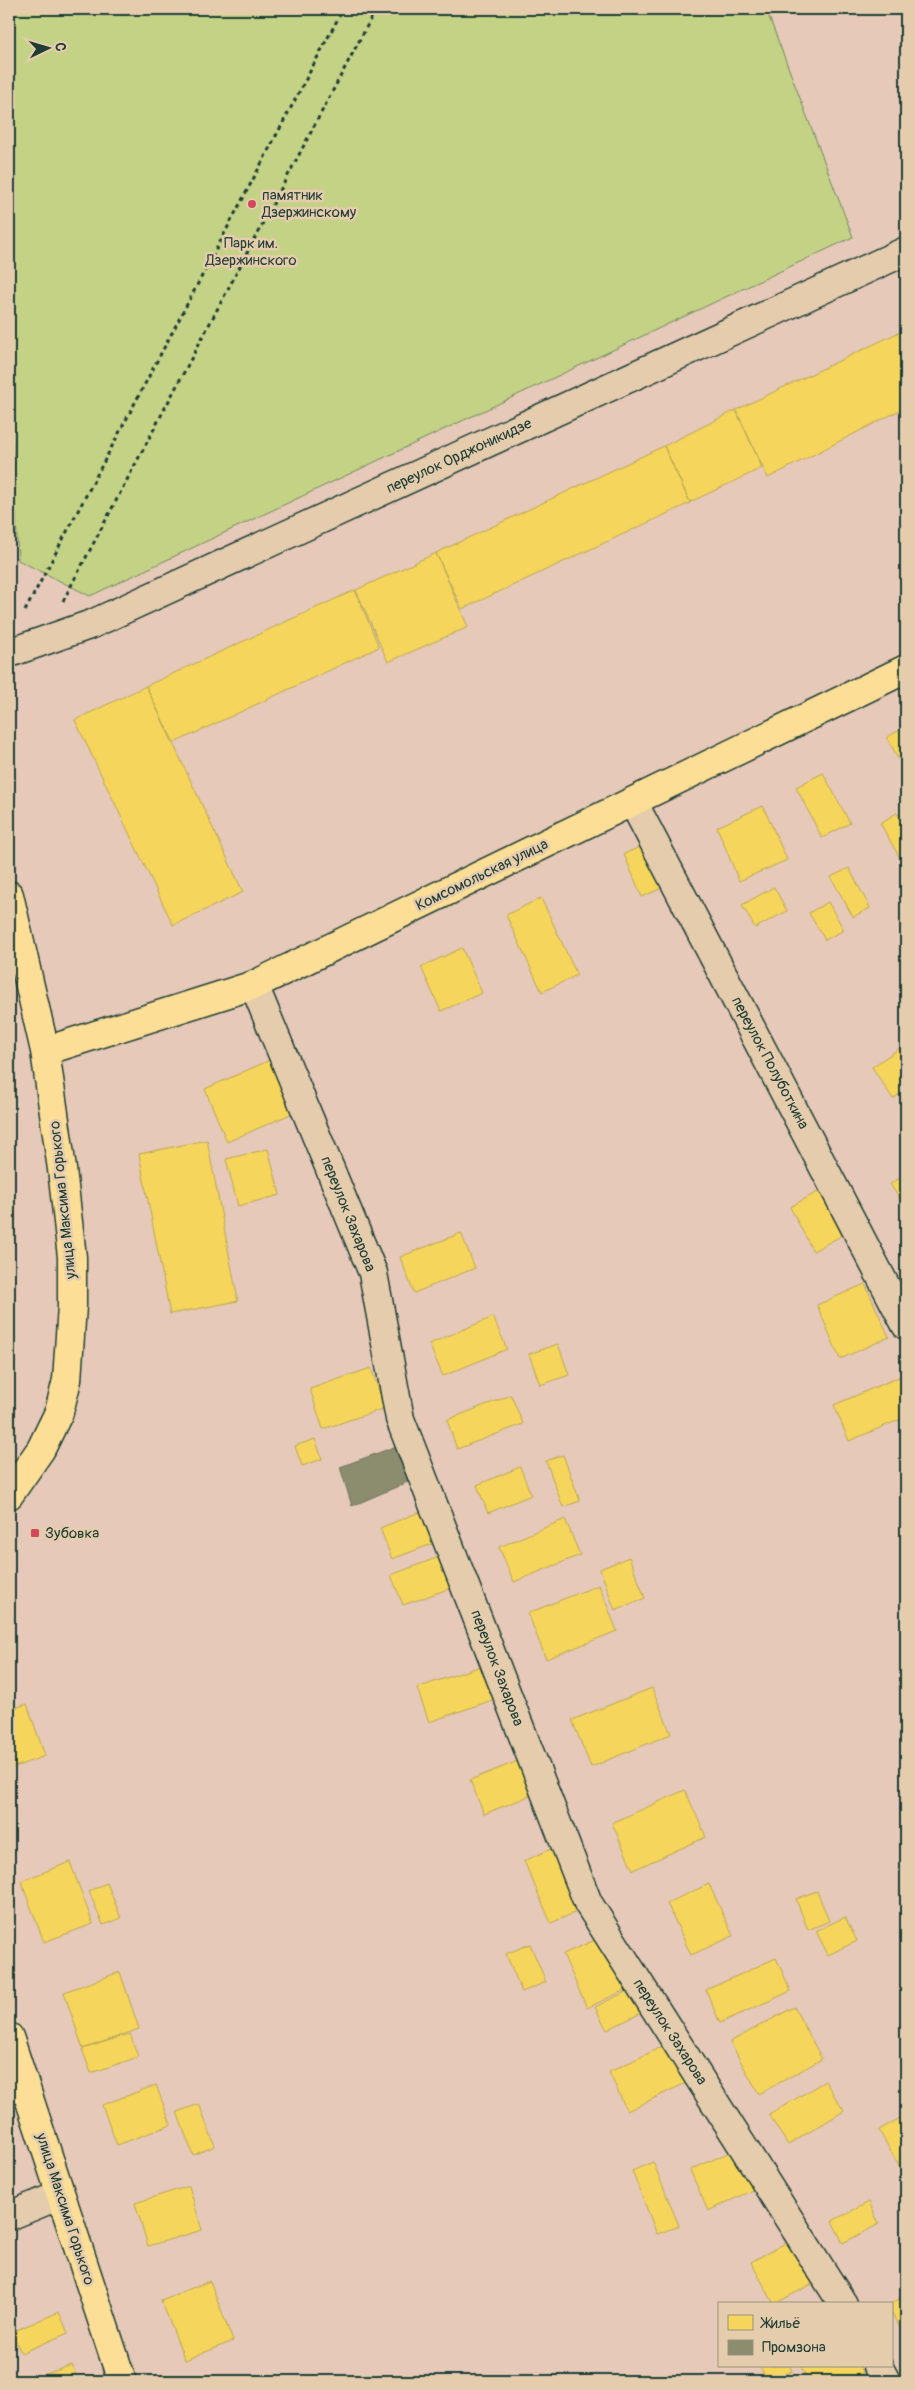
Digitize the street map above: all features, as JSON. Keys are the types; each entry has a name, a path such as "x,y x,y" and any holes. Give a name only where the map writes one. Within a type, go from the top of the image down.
{"main road":[{"name":"Комсомольская улица","path":"45,1051 254,985 906,669"},
{"name":"улица Максима Горького","path":"9,895 45,1051 62,1169 72,1257 72,1306 67,1380 59,1412 41,1449 9,1495"},
{"name":"улица Максима Горького","path":"9,2037 122,2381"}],"street":[{"name":"переулок Орджоникидзе","path":"9,653 92,624 906,251"},
{"name":"переулок Полуботкина","path":"633,802 906,1325"},
{"name":"переулок Захарова","path":"254,985 373,1273 400,1419 588,1903 842,2302"},
{"path":"9,2216 60,2195"},
{"path":"879,2368 886,2381"}],"path":[{"path":"24,611 344,9"},
{"path":"61,604 376,9"}],"green space":[{"name":"Парк им. Дзержинского","path":"9,9 766,9 853,237 90,596 18,560 9,364"}],"building: Жильё":[{"path":"906,329 906,407 768,478 736,410"},
{"path":"736,410 762,468 690,502 664,446"},
{"path":"664,446 690,503 462,609 436,553"},
{"path":"436,553 468,627 388,662 356,590"},
{"path":"355,590 379,647 174,743 146,686"},
{"path":"146,686 243,892 173,925 75,720"},
{"path":"906,727 906,774 887,737"},
{"path":"823,773 850,823 822,838 796,787"},
{"path":"763,806 787,860 739,881 717,827"},
{"path":"897,813 906,828 906,864 904,865 880,823"},
{"path":"655,840 675,882 642,897 624,854"},
{"path":"849,868 870,908 853,917 831,877"},
{"path":"774,887 787,911 755,928 742,905"},
{"path":"541,898 577,975 542,992 506,915"},
{"path":"828,902 844,930 825,940 809,913"},
{"path":"462,948 482,993 441,1011 421,967"},
{"path":"906,1044 906,1089 893,1099 872,1067"},
{"path":"270,1060 293,1113 227,1142 205,1089"},
{"path":"207,1140 238,1301 170,1314 139,1154"},
{"path":"268,1149 280,1195 238,1206 226,1159"},
{"path":"906,1174 906,1208 890,1184"},
{"path":"829,1186 852,1230 813,1251 790,1207"},
{"path":"461,1233 475,1268 414,1293 400,1257"},
{"path":"865,1284 889,1337 840,1359 817,1305"},
{"path":"493,1317 507,1349 443,1376 429,1344"},
{"path":"558,1344 569,1375 540,1385 529,1354"},
{"path":"371,1368 385,1408 323,1429 310,1389"},
{"path":"906,1374 906,1417 849,1441 834,1405"},
{"path":"511,1395 523,1424 457,1449 447,1420"},
{"path":"315,1439 322,1459 302,1466 295,1446"},
{"path":"563,1455 580,1501 563,1507 546,1461"},
{"path":"520,1467 531,1495 488,1513 477,1485"},
{"path":"427,1509 440,1541 392,1559 380,1528"},
{"path":"565,1519 580,1555 514,1582 499,1547"},
{"path":"439,1557 451,1588 403,1605 391,1575"},
{"path":"629,1557 645,1598 615,1610 600,1569"},
{"path":"599,1585 617,1631 546,1659 528,1613"},
{"path":"487,1664 498,1698 429,1722 417,1688"},
{"path":"652,1688 671,1734 591,1767 572,1720"},
{"path":"27,1704 45,1756 9,1769 9,1710"},
{"path":"523,1759 537,1793 484,1814 470,1780"},
{"path":"685,1790 706,1837 633,1870 612,1823"},
{"path":"562,1844 590,1906 551,1923 524,1861"},
{"path":"70,1862 93,1924 44,1942 21,1881"},
{"path":"107,1883 121,1918 103,1925 89,1891"},
{"path":"709,1884 733,1936 691,1955 667,1903"},
{"path":"817,1891 829,1921 808,1930 796,1899"},
{"path":"845,1917 857,1941 828,1955 816,1931"},
{"path":"609,1934 633,1986 587,2008 563,1954"},
{"path":"530,1944 546,1982 522,1992 506,1954"},
{"path":"776,1958 791,1991 720,2023 706,1990"},
{"path":"120,1972 139,2029 83,2049 64,1992"},
{"path":"637,1986 649,2009 607,2030 595,2007"},
{"path":"794,2007 822,2059 759,2094 730,2042"},
{"path":"130,2034 138,2057 91,2073 82,2049"},
{"path":"670,2043 688,2082 627,2111 609,2072"},
{"path":"825,2081 844,2111 788,2145 769,2115"},
{"path":"156,2085 171,2125 117,2145 102,2105"},
{"path":"199,2104 215,2146 193,2155 177,2112"},
{"path":"904,2116 906,2119 906,2179 879,2130"},
{"path":"737,2149 755,2189 708,2211 690,2170"},
{"path":"653,2162 679,2226 657,2234 632,2171"},
{"path":"189,2186 202,2230 148,2246 135,2203"},
{"path":"869,2202 879,2224 843,2243 832,2221"},
{"path":"791,2240 814,2283 778,2302 773,2302 751,2262"},
{"path":"210,2281 233,2341 185,2360 161,2300"},
{"path":"906,2295 906,2339 892,2314 892,2303"},
{"path":"59,2312 68,2333 21,2353 12,2332"},
{"path":"72,2365 78,2381 26,2381"},
{"path":"761,2368 791,2368 792,2371 767,2381"},
{"path":"802,2368 861,2368 863,2373 846,2381 808,2381"}],"building: Промзона":[{"path":"397,1446 408,1482 352,1506 340,1467"}],"place":[{"name":"памятник Дзержинскому","path":"252,204"},
{"name":"Зубовка","path":"35,1533"}]}
